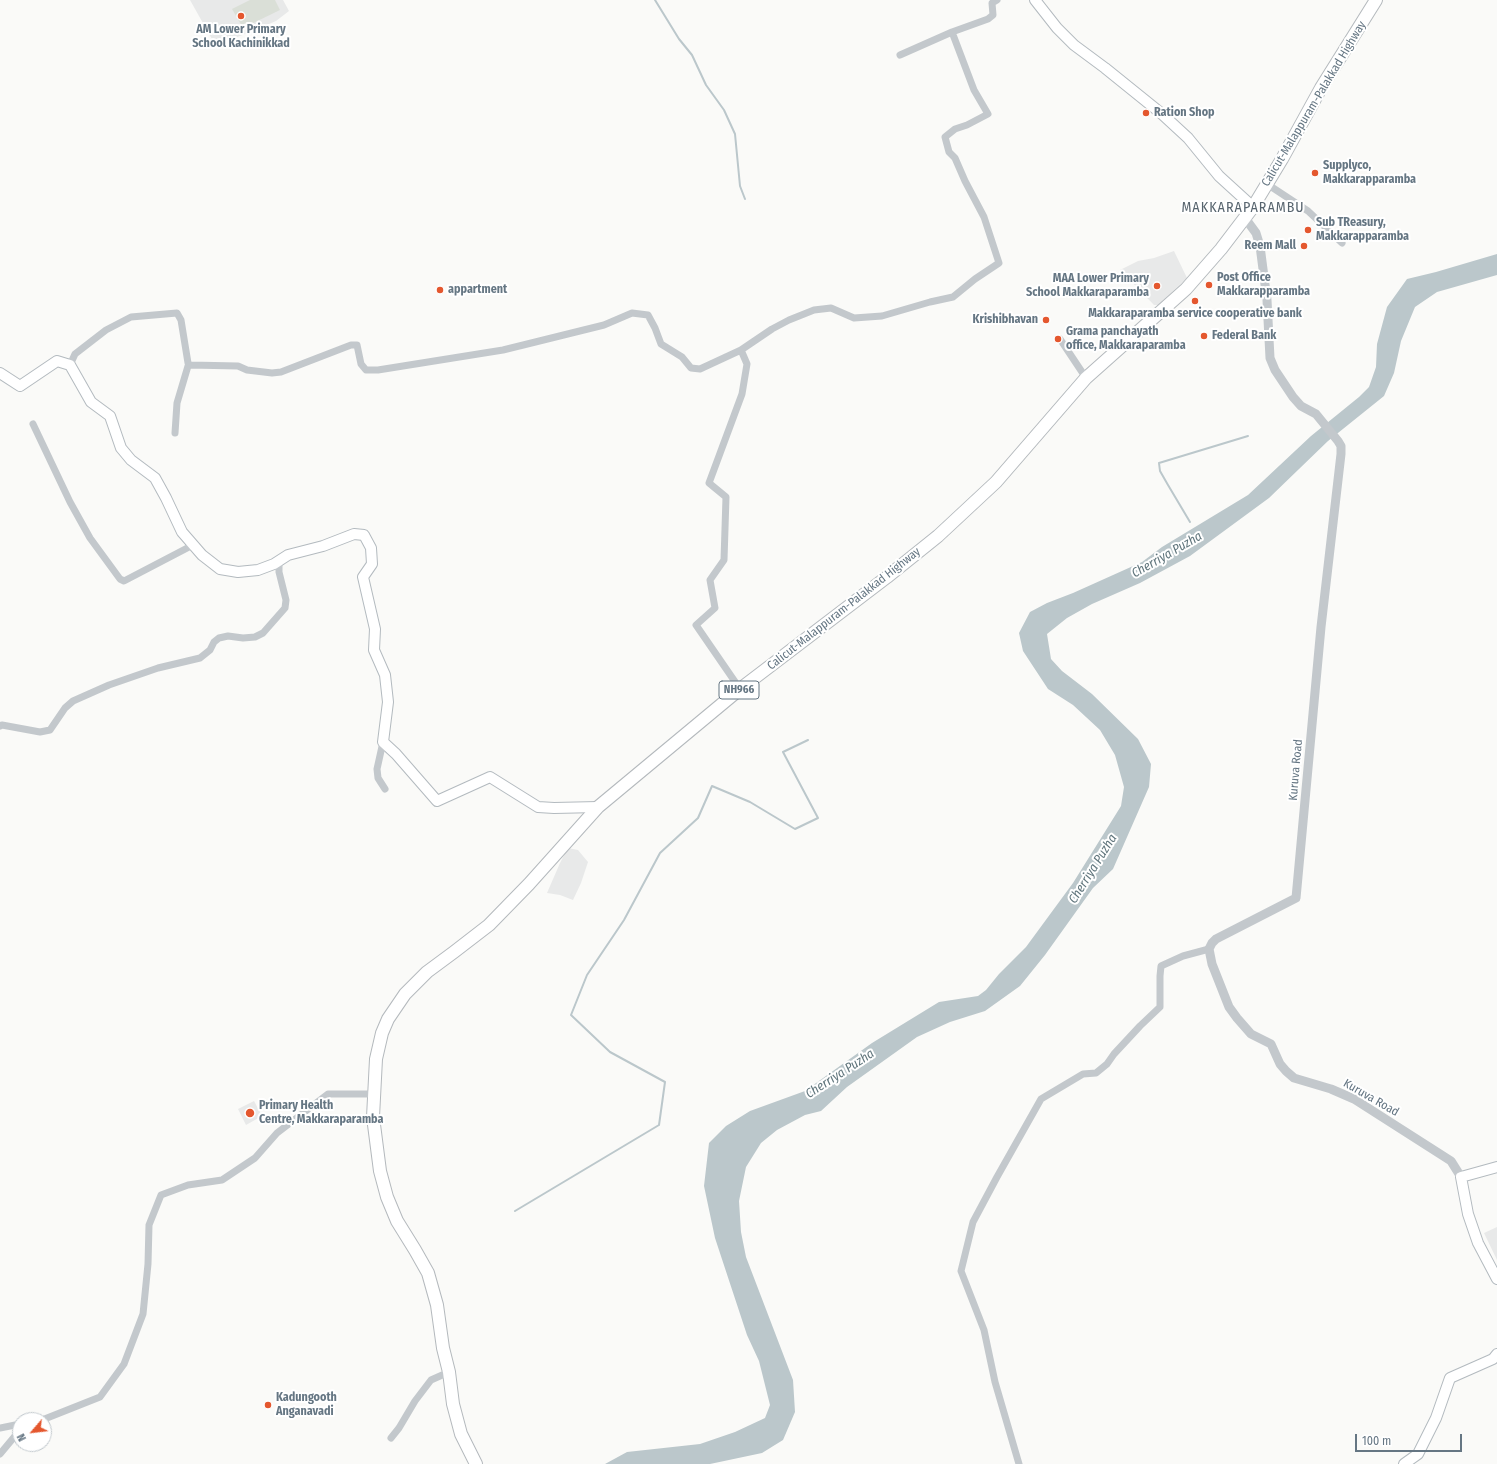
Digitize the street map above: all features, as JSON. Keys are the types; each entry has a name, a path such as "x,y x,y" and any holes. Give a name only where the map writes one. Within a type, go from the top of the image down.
{"highway":[{"name":"Calicut-Malappuram-Palakkad Highway","path":"476,1464 461,1434 453,1404 449,1372 443,1348 437,1306 428,1273 416,1250 397,1221 387,1197 380,1171 373,1117 376,1059 382,1033 388,1019 405,994 427,972 488,925 529,884 598,807 740,689 887,577 938,536 996,482 1086,378 1186,289 1253,207 1282,159 1321,88 1376,0"}],"main road":[{"path":"1035,0 1056,28 1074,45 1105,68 1188,138 1219,176 1253,207"},
{"path":"0,373 20,386 57,361 70,365 91,402 110,416 121,448 131,460 155,478 182,532 202,555 220,569 238,572 258,570 274,564 288,555 323,546 354,534 364,535 371,548 372,564 363,577 375,629 374,650 385,676 388,702 383,742 396,754 437,801 490,777 538,807 598,807"},
{"path":"1497,1167 1461,1177 1468,1214 1478,1243 1497,1279"},
{"path":"1404,1464 1418,1454 1436,1418 1450,1378 1493,1359 1497,1354"}],"street":[{"path":"900,55 952,32 988,19 993,15 992,3 997,0"},
{"path":"190,365 238,366 247,370 272,373 281,372 351,345 357,345 361,364 366,370 378,370 503,350 604,325 632,313 648,316 656,328 661,344 682,357 691,368 700,369 741,350 772,329 789,320 814,310 830,308 854,318 882,316 953,297 975,279 999,263 984,217 955,158 949,152 945,137 955,129 967,125 988,114 974,90 952,32"},
{"path":"1267,184 1292,202 1308,211 1342,243"},
{"name":"Kuruva Road","path":"1245,218 1256,233 1260,246 1267,300 1270,358 1275,370 1293,397 1301,406 1316,414 1338,441 1341,446 1341,454 1321,627 1296,898 1216,939 1209,949 1212,964 1229,1007 1251,1034 1271,1044 1280,1064 1286,1072 1294,1078 1331,1089 1354,1099 1451,1160 1461,1177"},
{"path":"70,365 75,354 106,330 131,317 177,313 181,320 188,363 190,365"},
{"path":"1060,339 1086,378"},
{"path":"740,689 696,626 715,608 710,580 724,560 726,497 709,483 742,394 747,364 741,350"},
{"path":"175,433 177,403 188,366 190,365"},
{"path":"33,424 70,502 90,538 120,579 124,581 193,545"},
{"path":"0,726 40,732 50,730 65,708 73,701 109,685 158,668 200,658 210,650 214,642 219,638 228,636 243,638 255,637 263,633 285,608 286,600 279,572 279,561"},
{"path":"383,742 377,769 378,778 385,789"},
{"path":"1020,1464 995,1382 984,1330 961,1272 974,1222 997,1177 1041,1099 1083,1074 1096,1073 1107,1064 1114,1054 1140,1026 1160,1007 1160,976 1162,966 1183,956 1209,949"},
{"path":"52,1416 100,1397 124,1364 143,1314 148,1264 149,1225 161,1195 188,1185 222,1180 255,1158 277,1134 328,1094 375,1094"},
{"path":"391,1438 399,1428 415,1401 431,1380 449,1372"},
{"path":"0,1428 12,1426"},
{"path":"0,1454 12,1440"}],"shaded area":[{"name":"AM Lower Primary School Kachinikkad","path":"190,0 283,0 289,11 276,21 250,32 232,39 213,41"},
{"path":"250,0 275,0 280,10 243,28 232,9"},
{"name":"MAA Lower Primary School Makkaraparamba","path":"1174,251 1187,278 1158,305 1154,305 1120,270 1138,261 1154,258"},
{"path":"568,848 578,850 588,862 573,900 560,895 547,893"},
{"name":"Primary Health Centre, Makkaraparamba","path":"254,1101 262,1116 246,1125 238,1109"},
{"path":"1497,1227 1497,1260 1484,1233"}],"water":[{"name":"Cherriya Puzha","path":"1497,254 1497,275 1437,292 1415,307 1401,341 1394,373 1384,396 1328,441 1269,498 1190,556 1140,583 1092,604 1067,618 1047,634 1051,659 1062,671 1092,694 1138,739 1151,764 1149,787 1113,869 1093,888 1045,955 1020,986 985,1011 950,1022 917,1037 847,1087 821,1111 805,1115 777,1130 761,1143 746,1167 739,1201 741,1232 746,1257 793,1380 795,1412 783,1440 762,1453 710,1464 605,1464 627,1452 700,1444 735,1432 765,1418 770,1405 759,1361 747,1335 715,1238 704,1186 709,1143 726,1126 750,1111 805,1091 872,1043 939,1002 978,996 986,990 999,974 1026,947 1073,883 1121,806 1124,787 1115,755 1100,730 1073,705 1048,689 1023,651 1019,633 1030,612 1047,603 1142,562 1162,547 1248,495 1311,436 1369,387 1376,367 1377,344 1387,307 1407,279"}],"waterway":[{"path":"655,0 679,39 692,55 706,85 724,110 735,134 740,186 745,199"},
{"path":"1190,522 1160,471 1159,463 1248,436"},
{"path":"515,1211 659,1125 665,1082 610,1052 571,1015 587,975 624,920 660,853 698,818 712,786 750,802 795,829 818,818 783,752 808,740"}],"place":[{"name":"AM Lower Primary School Kachinikkad","path":"241,16"},
{"name":"Ration Shop","path":"1146,113"},
{"name":"Supplyco, Makkarapparamba","path":"1315,173"},
{"name":"Sub TReasury, Makkarapparamba","path":"1308,230"},
{"name":"Reem Mall","path":"1304,246"},
{"name":"Post Office Makkarapparamba","path":"1209,285"},
{"name":"MAA Lower Primary School Makkaraparamba","path":"1157,286"},
{"name":"appartment","path":"440,290"},
{"name":"Makkaraparamba service cooperative bank","path":"1195,301"},
{"name":"Krishibhavan","path":"1046,320"},
{"name":"Federal Bank","path":"1204,336"},
{"name":"Grama panchayath office, Makkaraparamba","path":"1058,339"},
{"name":"Primary Health Centre, Makkaraparamba","path":"250,1113"},
{"name":"Kadungooth Anganavadi","path":"268,1405"}],"district":[{"name":"MAKKARAPARAMBU","path":"1243,208"}]}
